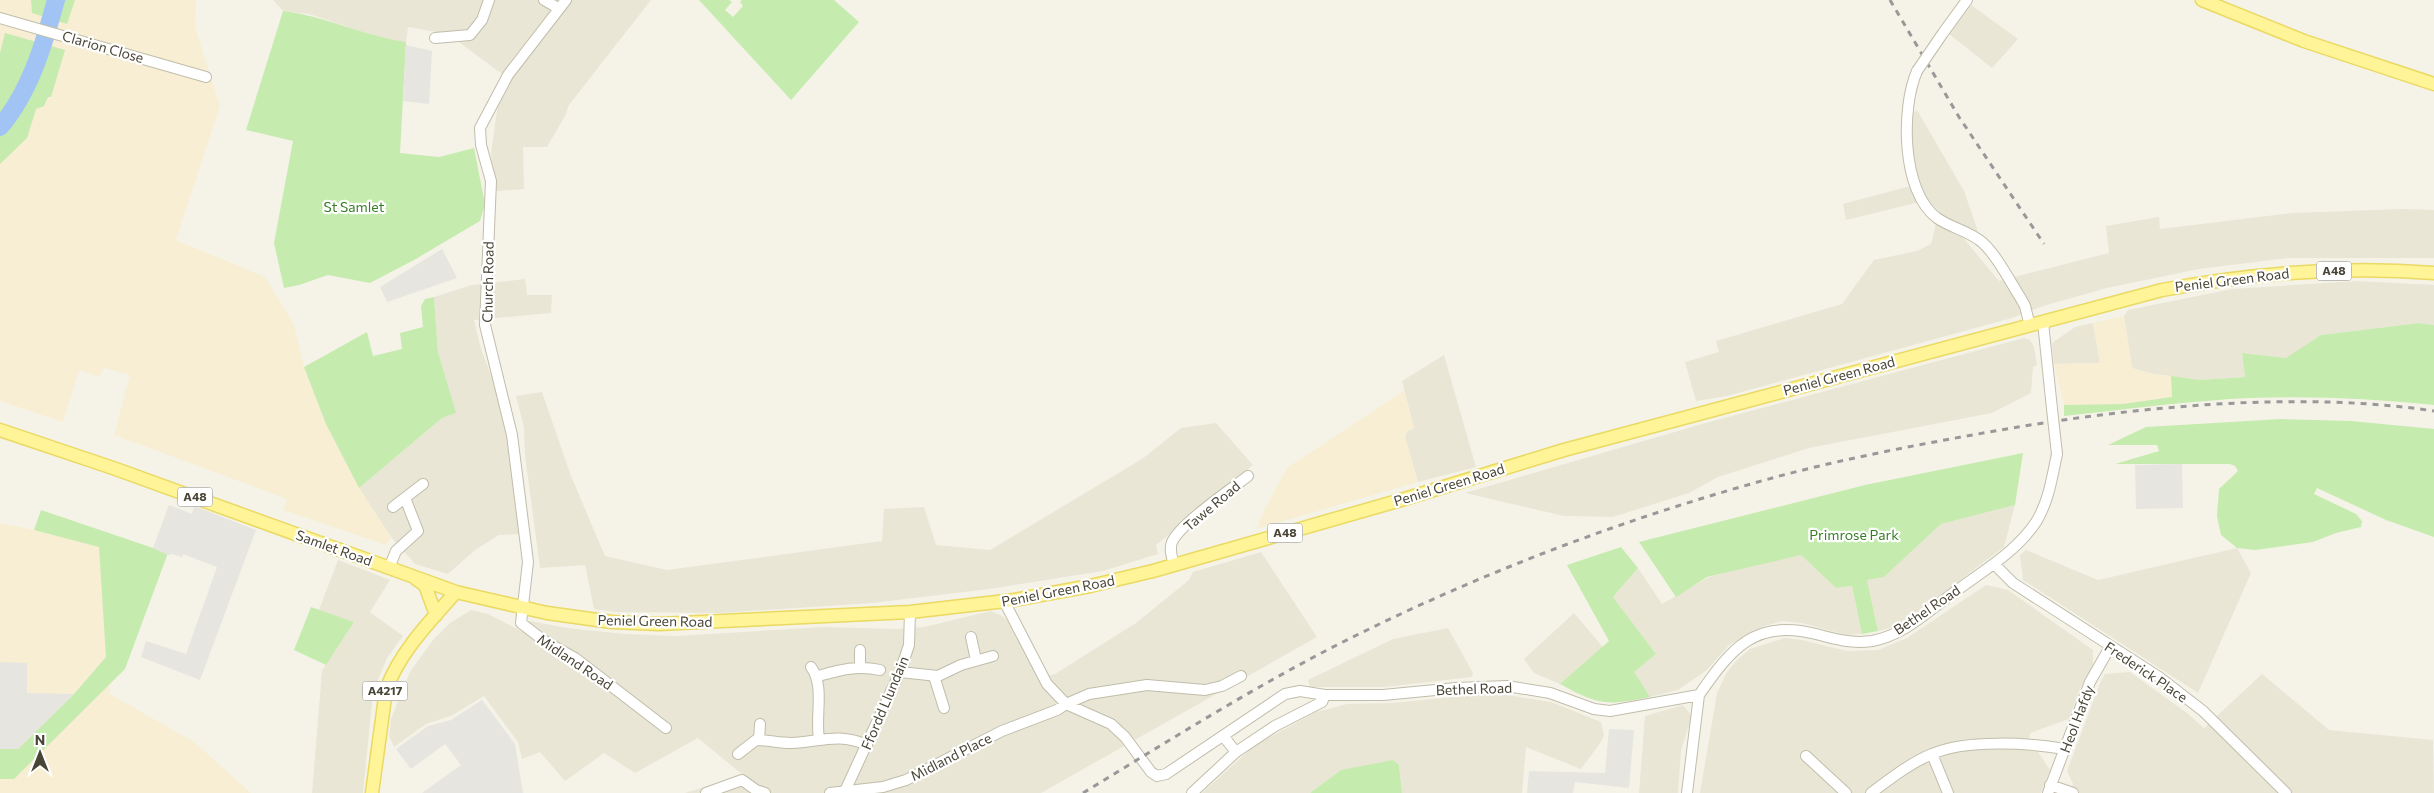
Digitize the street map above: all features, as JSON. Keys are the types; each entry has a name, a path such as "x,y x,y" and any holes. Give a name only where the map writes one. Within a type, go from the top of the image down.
{"main road":[{"path":"2202,0 2304,41 2434,84"},
{"name":"Peniel Green Road","path":"456,592 575,618 659,624 910,612 1004,601 1098,584 1174,565 1411,497 1564,450 2162,290 2234,278 2352,270 2396,270 2434,273"},
{"name":"Samlet Road","path":"0,430 113,468 456,592"},
{"path":"407,574 424,585 436,615"},
{"name":"A4217","path":"372,793 386,690 397,666 456,592"}],"street":[{"path":"435,38 470,35 482,20 489,0"},
{"path":"544,0 562,4"},
{"path":"1967,0 1917,71 1910,91 1906,142 1910,173 1920,198 1936,218 1984,244 2020,297 2025,306 2030,326"},
{"name":"Church Road","path":"523,607 528,562 512,435 485,325 491,181 481,145 480,128 508,75 562,4"},
{"name":"Clarion Close","path":"0,18 206,77"},
{"name":"Bethel Road","path":"1066,704 1111,724 1125,737 1151,772 1157,776 1166,774 1286,694 1300,691 1325,695 1383,695 1456,688 1507,686 1550,693 1594,709 1610,711 1700,695 1731,653 1756,637 1782,629 1816,634 1841,641 1869,641 1883,638 1917,620 1995,565 2036,522 2049,492 2057,454 2043,322"},
{"name":"Tawe Road","path":"1174,565 1171,553 1173,540 1194,519 1248,476"},
{"path":"393,507 423,484"},
{"path":"388,568 396,551 418,531 405,498"},
{"name":"Frederick Place","path":"1995,565 2013,583 2110,648 2159,677 2203,711 2286,793"},
{"path":"1004,601 1047,684 1066,704"},
{"name":"Midland Road","path":"523,607 520,623 522,626 575,658 666,728"},
{"name":"Ffordd Llundain","path":"845,791 900,672 909,645 910,612"},
{"path":"971,637 976,660"},
{"name":"Heol Hafdy","path":"2049,789 2090,682 2110,648"},
{"path":"860,650 860,667"},
{"path":"900,672 934,676 976,660 993,656"},
{"path":"811,667 818,676 819,739"},
{"path":"818,676 848,668 860,667 880,670"},
{"path":"934,676 944,708"},
{"name":"Midland Place","path":"830,793 883,787 906,780 994,735 1057,710 1089,694 1147,685 1204,690 1222,686 1241,676"},
{"path":"1192,793 1236,752 1275,726 1322,702 1325,695"},
{"path":"1687,793 1700,695"},
{"path":"759,740 760,724"},
{"path":"1223,736 1236,752"},
{"path":"738,754 748,744 759,740 791,743 819,739 853,738 867,745"},
{"path":"1871,793 1891,778 1932,754 1950,748 2024,743 2065,749"},
{"path":"1932,754 1948,793"},
{"path":"1806,756 1846,793"},
{"path":"706,793 742,780 756,790 765,793"},
{"path":"2049,789 2073,793"}],"shaded area":[{"path":"0,0 196,0 195,27 220,106 176,240 265,277 294,325 304,367 326,424 359,488 391,537 386,545 283,510 287,499 114,435 130,375 104,368 99,377 79,370 63,422 0,401"},
{"path":"273,0 651,0 569,105 565,116 547,147 523,147 524,189 496,191 491,154 502,74 448,34 408,27 406,42 384,39 309,14 283,11"},
{"path":"1971,5 2018,39 1992,68 1949,34"},
{"path":"406,45 432,51 429,104 403,101"},
{"path":"1917,110 1964,191 1978,231 1965,227 1965,240 1999,281 2109,253 2106,226 2159,217 2160,229 2293,213 2403,209 2434,210 2434,258 2288,258 2199,269 2107,288 2043,306 2012,318 1727,396 1696,401 1685,362 1719,352 1716,341 1842,304 1874,260 1917,251 1931,244 1939,211 1928,200 1846,220 1843,204 1918,184 1910,146 1912,114"},
{"path":"442,249 457,278 387,302 380,287"},
{"path":"525,279 527,295 552,295 551,313 474,320 481,349 500,399 508,440 519,534 499,535 475,550 448,574 415,564 391,537 359,488 442,418 455,413 438,352 434,297 472,285"},
{"path":"2358,281 2434,285 2434,325 2419,323 2321,335 2287,358 2242,353 2245,377 2200,380 2153,374 2132,368 2124,316 2128,310 2232,289"},
{"path":"2124,316 2132,368 2153,374 2171,376 2172,397 2123,404 2064,405 2054,364 2100,363 2093,323"},
{"path":"2093,323 2100,363 2054,364 2052,343 2075,327"},
{"path":"2024,338 2030,340 2034,347 2037,365 2033,367 2031,393 1992,413 1809,448 1718,477 1689,493 1613,517 1564,516 1465,493 1702,424"},
{"path":"1444,355 1476,467 1418,482 1405,437 1407,431 1414,428 1402,381"},
{"path":"1404,391 1414,428 1407,431 1405,437 1418,482 1256,529 1267,504 1288,467"},
{"path":"542,392 571,476 605,556 667,570 882,541 884,509 924,507 936,545 990,550 1142,459 1181,428 1216,423 1253,465 1156,545 1158,554 1103,571 989,589 872,603 719,613 616,612 594,609 585,565 540,568 525,455 524,428 516,396"},
{"path":"2182,464 2183,508 2136,509 2135,465"},
{"path":"169,505 192,514 194,506 256,530 200,680 141,657 146,641 186,654 217,567 183,554 182,557 172,554 168,555 153,548"},
{"path":"2015,505 2004,547 1909,618 1894,627 1878,631 1867,580 1884,577 1941,524"},
{"path":"0,523 99,546 110,694 194,742 251,793 0,793"},
{"path":"2237,548 2251,573 2198,693 2023,580 2020,555 2026,550 2098,580"},
{"path":"1261,552 1317,637 1041,793 685,793 743,775 698,738 635,773 604,753 565,781 540,752 522,759 518,742 484,696 451,716 426,724 394,747 389,736 391,719 410,672 433,640 450,623 471,610 488,614 523,632 530,621 567,628 625,634 676,636 824,627 897,629 924,627 991,611 1004,617 1017,632 1042,678 1055,674 1136,623 1189,580 1193,572"},
{"path":"1800,554 1836,588 1852,586 1862,634 1846,635 1802,623 1782,621 1765,626 1729,645 1707,670 1678,690 1650,697 1633,672 1656,654 1613,597 1638,568 1662,604 1709,577"},
{"path":"338,560 390,580 370,612 403,636 387,658 373,692 363,793 312,793 322,671 354,622 319,610"},
{"path":"1986,585 2008,590 2093,650 2093,665 2079,691 2069,719 2030,733 2028,751 2038,752 2050,770 2041,793 1700,793 1717,693 1726,674 1736,661 1750,649 1785,638 1802,640 1847,651 1878,650 1907,638"},
{"path":"1574,613 1603,647 1560,684 1534,673 1524,659"},
{"path":"1448,628 1473,673 1472,677 1385,687 1310,687 1308,680 1393,639"},
{"path":"0,662 27,663 27,693 74,694 18,749 0,749"},
{"path":"2130,672 2187,713 2204,728 2262,674 2329,730 2433,740 2434,793 2070,793 2073,784 2067,771 2100,683 2105,674"},
{"path":"1495,693 1551,702 1601,722 1604,735 1581,769 1526,747 1522,793 1402,793 1399,765 1341,770 1310,793 1202,793 1255,745 1316,712 1347,704 1392,703"},
{"path":"482,700 515,744 523,793 422,793 461,765 445,744 411,769 396,749 428,726 451,720"},
{"path":"1683,705 1692,716 1681,750 1678,793 1639,793 1645,716"},
{"path":"1609,729 1634,730 1629,788 1575,782 1573,793 1527,793 1529,771 1605,773"}],"green space":[{"path":"31,0 75,0 67,24 32,13"},
{"path":"699,0 729,0 732,2 725,10 733,17 743,6 740,2 742,0 834,0 859,22 791,100"},
{"name":"St Samlet","path":"283,11 314,17 406,42 400,153 439,157 474,148 485,204 480,221 414,260 370,283 328,275 284,288 274,243 293,141 246,130"},
{"path":"5,33 65,50 51,97 48,97 44,106 36,109 27,138 0,164 0,53"},
{"path":"434,297 438,352 456,413 442,418 359,488 326,424 304,367 367,332 373,356 402,349 400,333 423,327 421,306 425,299"},
{"path":"2419,323 2434,325 2434,405 2332,398 2281,397 2188,402 2064,416 2064,405 2123,404 2172,397 2171,376 2200,380 2245,377 2242,353 2286,358 2321,335"},
{"path":"2281,419 2351,421 2434,429 2434,537 2386,520 2317,488 2314,494 2356,514 2362,521 2361,527 2336,533 2313,542 2255,550 2237,548 2221,535 2217,516 2219,489 2238,471 2235,466 2230,464 2115,464 2159,451 2157,445 2108,445 2146,427"},
{"name":"Primrose Park","path":"2023,453 2015,505 1941,524 1884,577 1867,580 1878,631 1862,634 1852,586 1836,588 1801,555 1707,577 1676,597 1639,542 1865,485"},
{"path":"41,510 168,553 125,669 14,779 0,779 0,749 18,749 74,694 106,657 99,547 34,530"},
{"path":"1621,547 1638,568 1613,597 1656,654 1634,672 1650,697 1623,702 1603,702 1584,696 1560,684 1609,641 1567,565"},
{"path":"311,607 354,622 326,665 294,650"},
{"path":"1393,760 1399,765 1402,793 1310,793 1341,770"}],"waterway":[{"path":"0,127 20,99 28,83 41,50 56,0"}],"railway":[{"path":"1890,0 1959,117 2044,244"},
{"path":"1083,793 1268,682 1386,621 1555,549 1670,508 1728,490 1815,467 1899,449 2012,428 2115,413 2223,404 2277,402 2331,402 2383,405 2434,411"}]}
